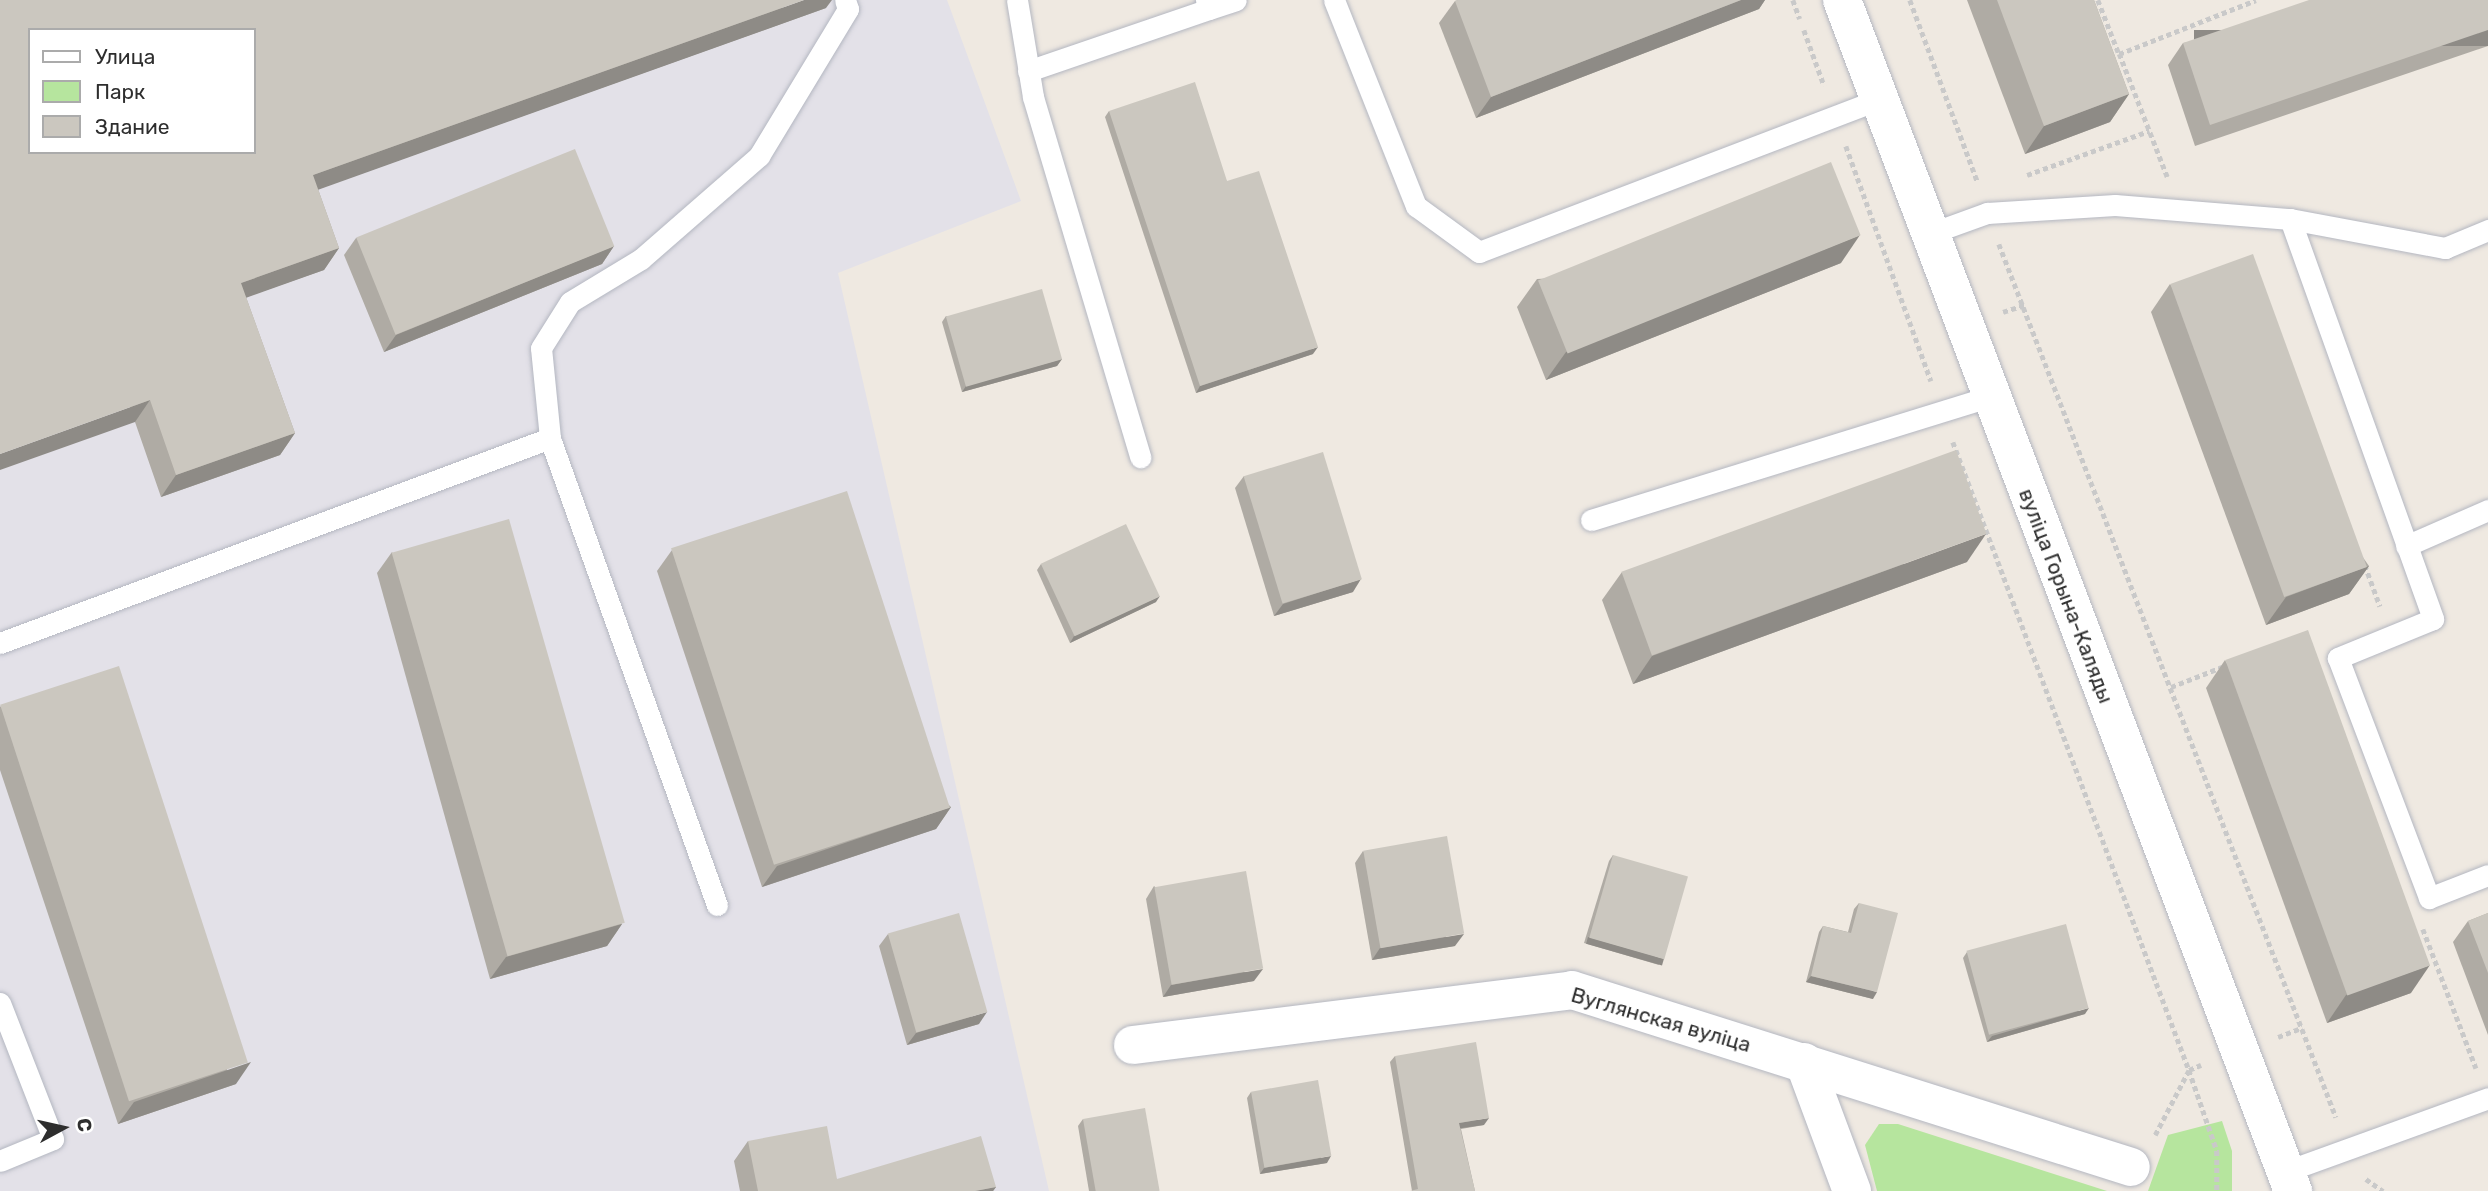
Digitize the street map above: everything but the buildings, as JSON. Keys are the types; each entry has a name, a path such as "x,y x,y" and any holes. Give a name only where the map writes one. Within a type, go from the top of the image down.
{"street":[{"name":"вуліца Горына-Каляды","path":"1842,0 2288,1181"},
{"name":"Вуглянская вуліца","path":"1133,1045 1572,990 2131,1167"},
{"path":"1804,1062 1852,1191"}],"lane":[{"path":"717,905 550,438 541,348 570,302 641,259 759,156 848,9 845,0"},
{"path":"1017,0 1028,71 1140,457"},
{"path":"1028,71 1208,4 1236,0"},
{"path":"1334,0 1416,206 1479,252 1880,99"},
{"path":"1929,234 1987,213 2115,205 2290,219 2445,248 2488,230"},
{"path":"2290,219 2432,619 2338,658 2429,898 2488,875"},
{"path":"1591,520 1991,396"},
{"path":"0,643 550,438"},
{"path":"2406,546 2488,510"},
{"path":"0,1003 53,1139 0,1161"},
{"path":"2288,1181 2348,1148 2488,1098"}],"path":[{"path":"1793,0 1942,411 2189,1070 2217,1151 2217,1191"},
{"path":"1910,0 1987,213 2348,1148 2366,1179 2383,1191"},
{"path":"2098,0 2180,211"},
{"path":"2119,54 2256,0"},
{"path":"2020,177 2149,131"},
{"path":"2361,554 2380,606 2369,611"},
{"path":"2171,687 2235,662"},
{"path":"2131,1167 2151,1143 2189,1070"}],"shaded area":[{"path":"0,0 947,0 1021,201 838,273 1049,1191 0,1191"}],"green space":[{"path":"2222,1121 2232,1151 2232,1191 2148,1191 2168,1135"},
{"path":"1879,1124 1898,1124 2107,1191 1877,1191 1865,1145"}]}
